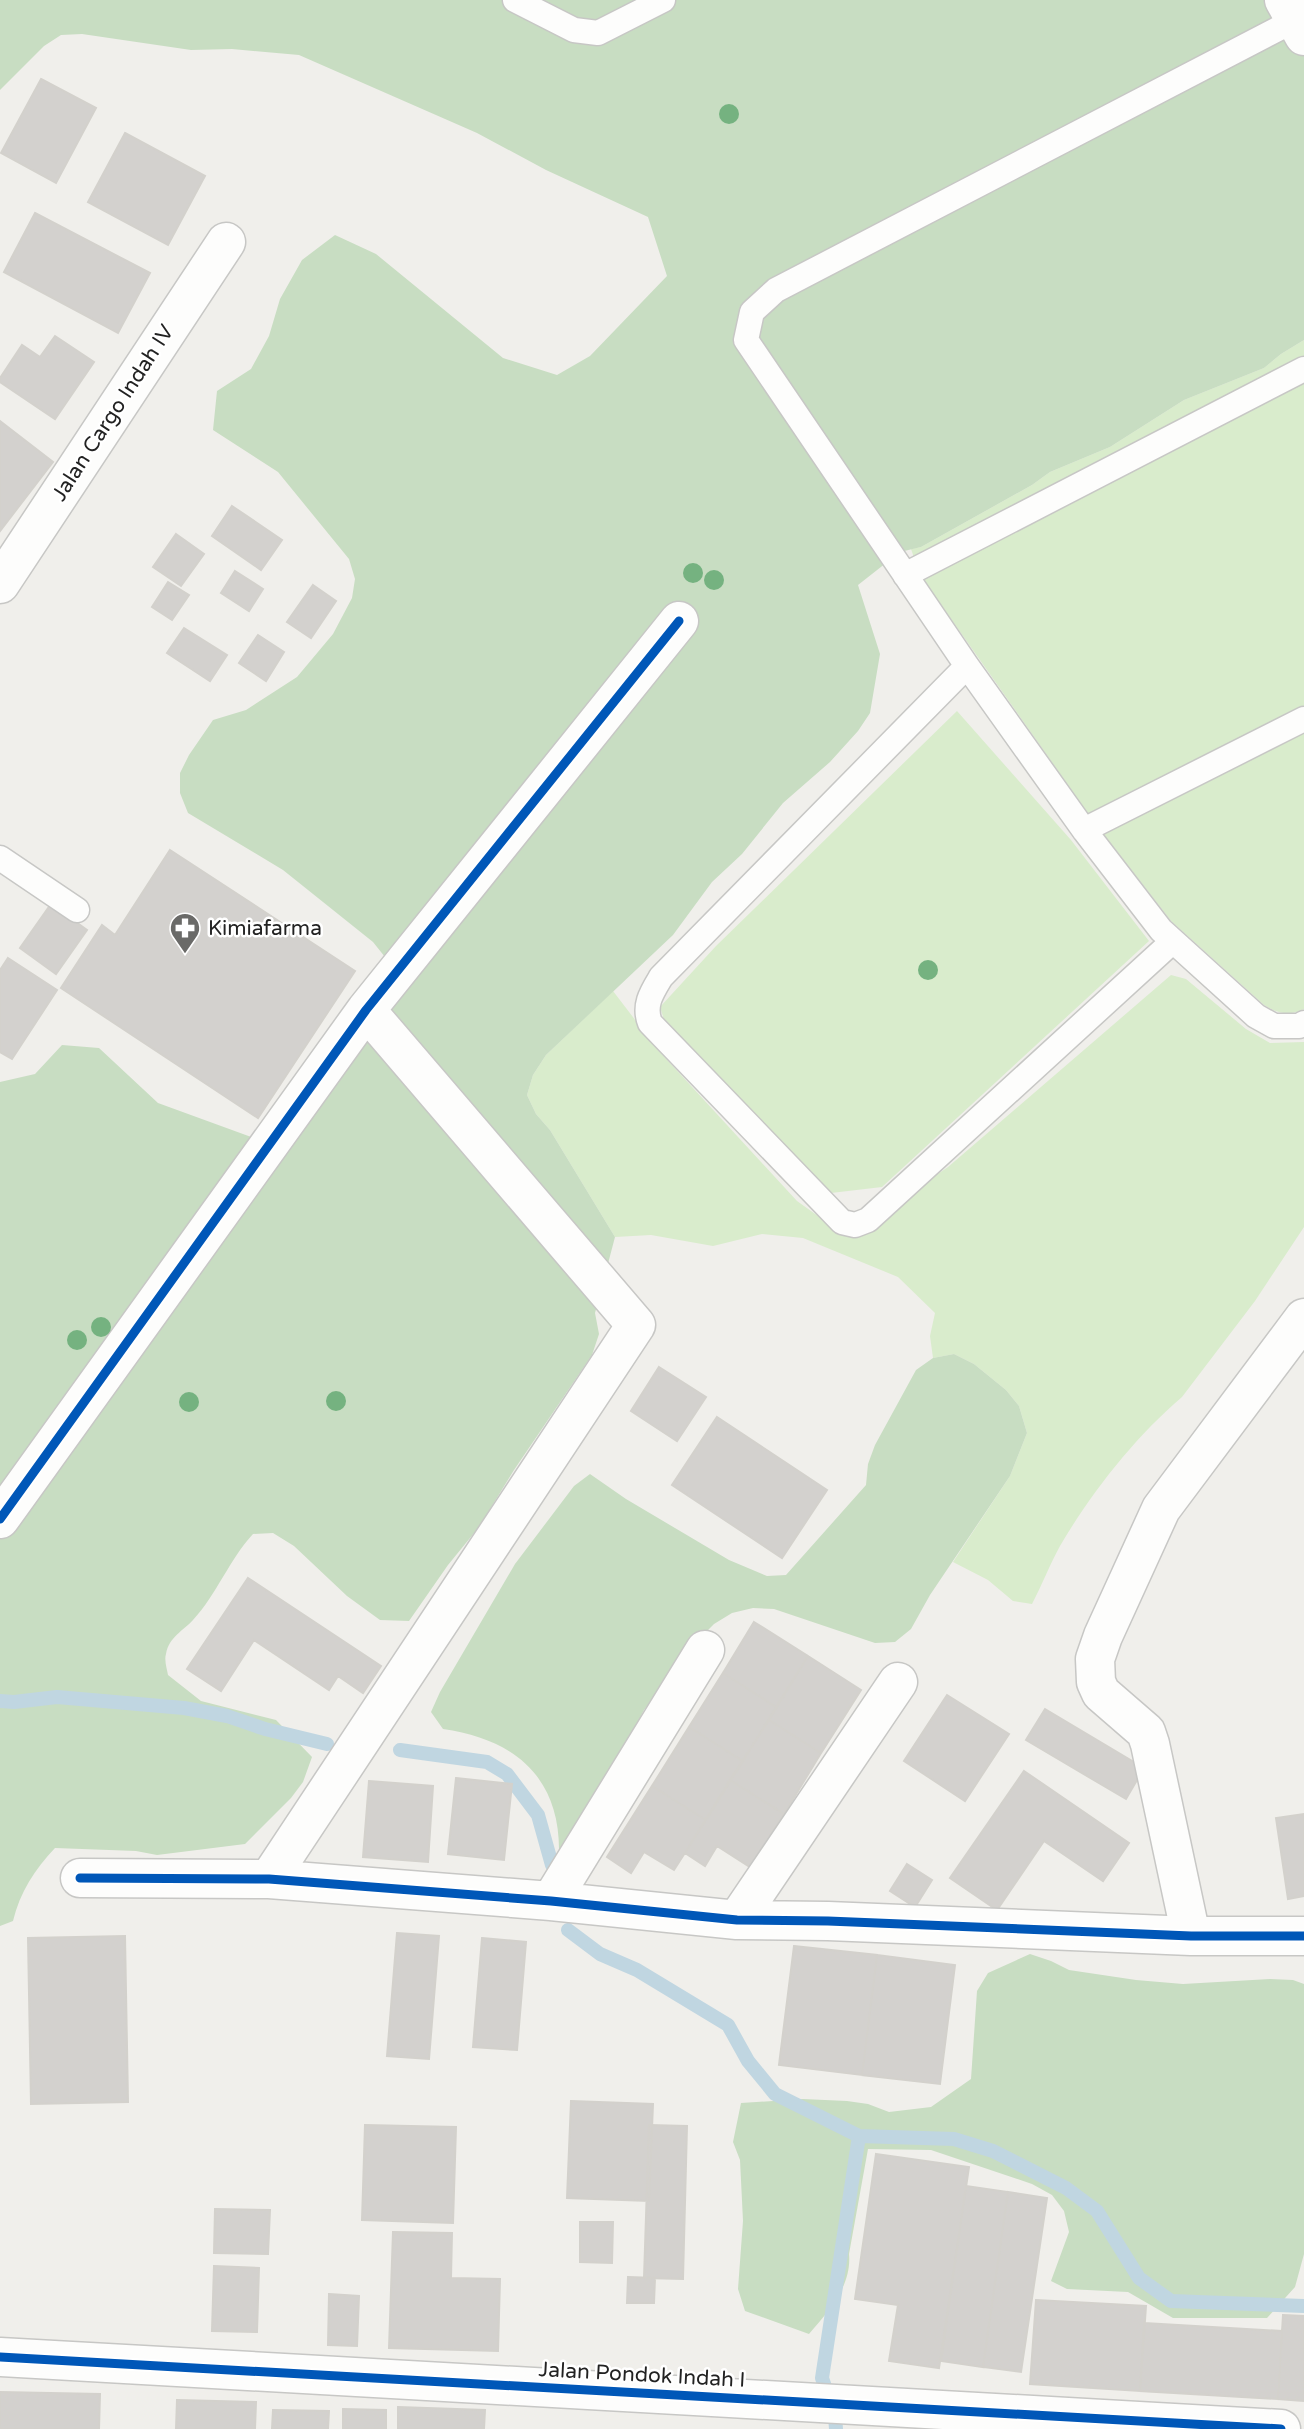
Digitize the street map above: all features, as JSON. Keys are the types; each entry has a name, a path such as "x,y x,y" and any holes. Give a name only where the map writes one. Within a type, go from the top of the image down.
{"street":[{"name":"Jalan Cargo Indah IV","path":"0,584 226,242"},
{"path":"0,1519 366,1010 678,621"},
{"path":"270,1879 636,1325 366,1010"},
{"path":"1191,1936 1146,1732 1101,1693 1096,1682 1095,1659 1161,1509 1304,1318"},
{"path":"551,1901 705,1650"},
{"path":"737,1920 898,1682"},
{"path":"80,1878 270,1879 551,1901 737,1920 828,1921 1191,1936 1304,1936"},
{"name":"Jalan Pondok Indah I","path":"0,2357 1281,2429"}],"lane":[{"path":"515,0 574,30 598,33 663,0"},
{"path":"1295,18 776,289 752,312 746,340 967,666 1084,830 1172,942 1256,1016 1274,1026 1299,1026 1304,1023"},
{"path":"905,575 1304,369"},
{"path":"967,666 660,977 647,1004 646,1014 650,1023 842,1222 855,1225 869,1220 1172,942"},
{"path":"1084,830 1304,719"},
{"path":"0,858 78,910"}],"green space":[{"path":"0,0 1304,0 1304,340 1264,368 1184,400 1110,447 1050,472 1032,485 921,547 900,552 858,585 880,654 870,713 830,762 783,803 742,854 712,882 673,935 546,1055 533,1075 527,1095 536,1114 550,1130 615,1237 595,1313 599,1334 592,1355 479,1527 448,1565 409,1621 380,1620 347,1596 294,1546 273,1533 253,1534 201,1610 170,1643 165,1656 168,1675 201,1701 276,1720 312,1757 303,1782 291,1798 245,1844 157,1855 136,1851 55,1848 29,1882 13,1921 0,1926 0,1082 35,1074 62,1045 99,1048 158,1103 265,1142 385,957 373,942 283,870 188,813 180,793 180,773 213,720 246,710 297,677 333,634 352,598 355,579 349,559 278,472 213,430 217,391 251,369 269,336 280,299 302,260 335,235 376,254 503,358 557,375 590,356 667,276 648,217 546,170 477,133 299,55 232,49 191,50 82,34 61,35 44,46 0,90"},
{"path":"1304,340 1304,1009 1288,1013 1278,1012 1264,1005 1171,921 1094,822 920,575 911,549 921,547 1032,485 1050,472 1110,447 1184,400 1264,368"},
{"path":"957,711 1071,840 1149,941 882,1187 831,1193 666,1026 660,1007 716,946"},
{"path":"1171,975 1186,979 1246,1029 1270,1043 1304,1042 1304,1227 1255,1301 1182,1397 1147,1430 1100,1486 1060,1546 1032,1604 1013,1601 988,1580 953,1562 1010,1476 1027,1433 1019,1406 1006,1390 974,1364 954,1354 933,1358 930,1336 935,1313 898,1277 803,1238 762,1234 713,1246 651,1235 615,1237 550,1130 536,1114 527,1095 533,1075 546,1055 613,991 659,1051 797,1201 846,1236 948,1167"},
{"path":"954,1354 974,1364 1006,1390 1019,1406 1027,1433 1010,1476 930,1595 911,1629 895,1642 875,1643 774,1609 753,1608 732,1613 714,1624 699,1639 644,1710 604,1788 559,1852 557,1826 551,1803 528,1766 491,1742 443,1729 431,1712 515,1564 574,1486 590,1474 626,1499 729,1560 767,1576 786,1575 866,1485 868,1464 875,1445 916,1370 933,1358"},
{"path":"1030,1954 1069,1970 1136,1980 1183,1984 1270,1979 1293,1980 1304,1984 1304,2254 1295,2287 1267,2318 1173,2318 1128,2292 1067,2289 1051,2281 1069,2232 1064,2211 1052,2195 1032,2184 931,2150 868,2149 847,2277 831,2307 809,2334 745,2311 738,2289 743,2221 740,2160 733,2142 741,2103 803,2099 847,2101 868,2104 889,2112 931,2107 971,2079 977,1991 988,1973"}],"building":[{"path":"41,79 96,108 56,183 1,153"},
{"path":"125,133 205,176 168,245 88,202"},
{"path":"35,213 150,273 118,333 4,272"},
{"path":"55,336 94,362 55,419 0,382 0,378 22,345 40,357"},
{"path":"0,421 53,462 0,531"},
{"path":"232,506 282,540 261,570 212,536"},
{"path":"176,534 204,554 181,586 153,567"},
{"path":"235,571 263,589 249,611 221,593"},
{"path":"168,582 189,595 172,620 152,607"},
{"path":"313,585 336,601 311,638 287,622"},
{"path":"184,628 227,655 210,681 167,653"},
{"path":"258,635 284,652 266,681 239,663"},
{"path":"170,850 355,971 258,1118 61,988 102,925 115,935"},
{"path":"51,904 87,930 56,974 20,948"},
{"path":"8,958 57,990 12,1059 0,1052 0,970"},
{"path":"659,1367 706,1397 677,1441 631,1411"},
{"path":"717,1417 827,1490 782,1558 672,1485"},
{"path":"248,1578 381,1666 363,1693 338,1676 329,1690 254,1640 221,1691 187,1669"},
{"path":"754,1622 808,1656 776,1707 723,1673"},
{"path":"808,1656 861,1690 821,1753 769,1720"},
{"path":"723,1673 776,1707 743,1761 689,1727"},
{"path":"947,1695 1009,1734 965,1801 904,1761"},
{"path":"1045,1709 1144,1768 1126,1799 1026,1740"},
{"path":"769,1720 821,1753 784,1814 730,1780"},
{"path":"689,1727 743,1761 706,1820 652,1786"},
{"path":"1024,1771 1129,1843 1103,1881 1044,1841 997,1910 950,1878"},
{"path":"456,1778 512,1784 504,1860 448,1854"},
{"path":"730,1780 784,1814 750,1867 717,1846 705,1866 685,1853"},
{"path":"369,1781 433,1786 428,1862 363,1857"},
{"path":"652,1786 706,1820 674,1870 644,1852 631,1873 607,1857"},
{"path":"1304,1814 1304,1896 1288,1899 1276,1818"},
{"path":"907,1864 932,1880 915,1907 890,1891"},
{"path":"397,1933 439,1936 429,2059 387,2056"},
{"path":"125,1936 128,2102 31,2104 28,1938"},
{"path":"482,1938 526,1942 517,2050 473,2047"},
{"path":"794,1946 877,1955 862,2075 779,2065"},
{"path":"877,1955 955,1965 940,2084 862,2075"},
{"path":"571,2101 653,2104 649,2201 567,2198"},
{"path":"365,2125 456,2127 453,2223 362,2220"},
{"path":"649,2125 687,2126 683,2279 644,2278"},
{"path":"876,2154 969,2167 939,2368 889,2361 898,2305 855,2299"},
{"path":"966,2186 1008,2192 983,2367 941,2361"},
{"path":"1008,2192 1047,2198 1021,2372 983,2367"},
{"path":"215,2209 270,2210 268,2254 214,2253"},
{"path":"580,2222 613,2222 612,2263 580,2262"},
{"path":"393,2232 452,2233 451,2278 500,2279 498,2351 389,2348"},
{"path":"214,2266 259,2268 257,2332 212,2331"},
{"path":"628,2277 655,2278 654,2303 627,2303"},
{"path":"329,2294 359,2296 357,2346 328,2345"},
{"path":"1036,2300 1146,2306 1140,2391 1030,2384"},
{"path":"1283,2315 1304,2316 1304,2401 1278,2399"},
{"path":"1144,2323 1282,2331 1278,2399 1140,2391"},
{"path":"0,2392 100,2394 99,2429 0,2429"},
{"path":"177,2400 256,2402 255,2429 176,2429"},
{"path":"398,2407 485,2410 484,2429 398,2429"},
{"path":"343,2409 386,2410 386,2429 343,2429"},
{"path":"273,2410 329,2411 328,2429 272,2429"}],"waterway":[{"path":"0,1701 57,1697 184,1708 227,1716 265,1729 327,1744"},
{"path":"400,1750 487,1762 507,1774 538,1815 552,1865"},
{"path":"568,1930 600,1954 637,1970 728,2025 748,2061 775,2094 859,2136 954,2139 993,2151 1066,2188 1097,2211 1139,2278 1171,2301 1304,2306"},
{"path":"836,2429 835,2416 822,2378 859,2136"}],"cycle path":[{"path":"0,1519 366,1010 679,621"},
{"path":"80,1878 269,1879 551,1901 737,1920 828,1921 1191,1936 1304,1936"},
{"path":"0,2357 1281,2429"}],"place":[{"name":"Kimiafarma","path":"185,955"}]}
